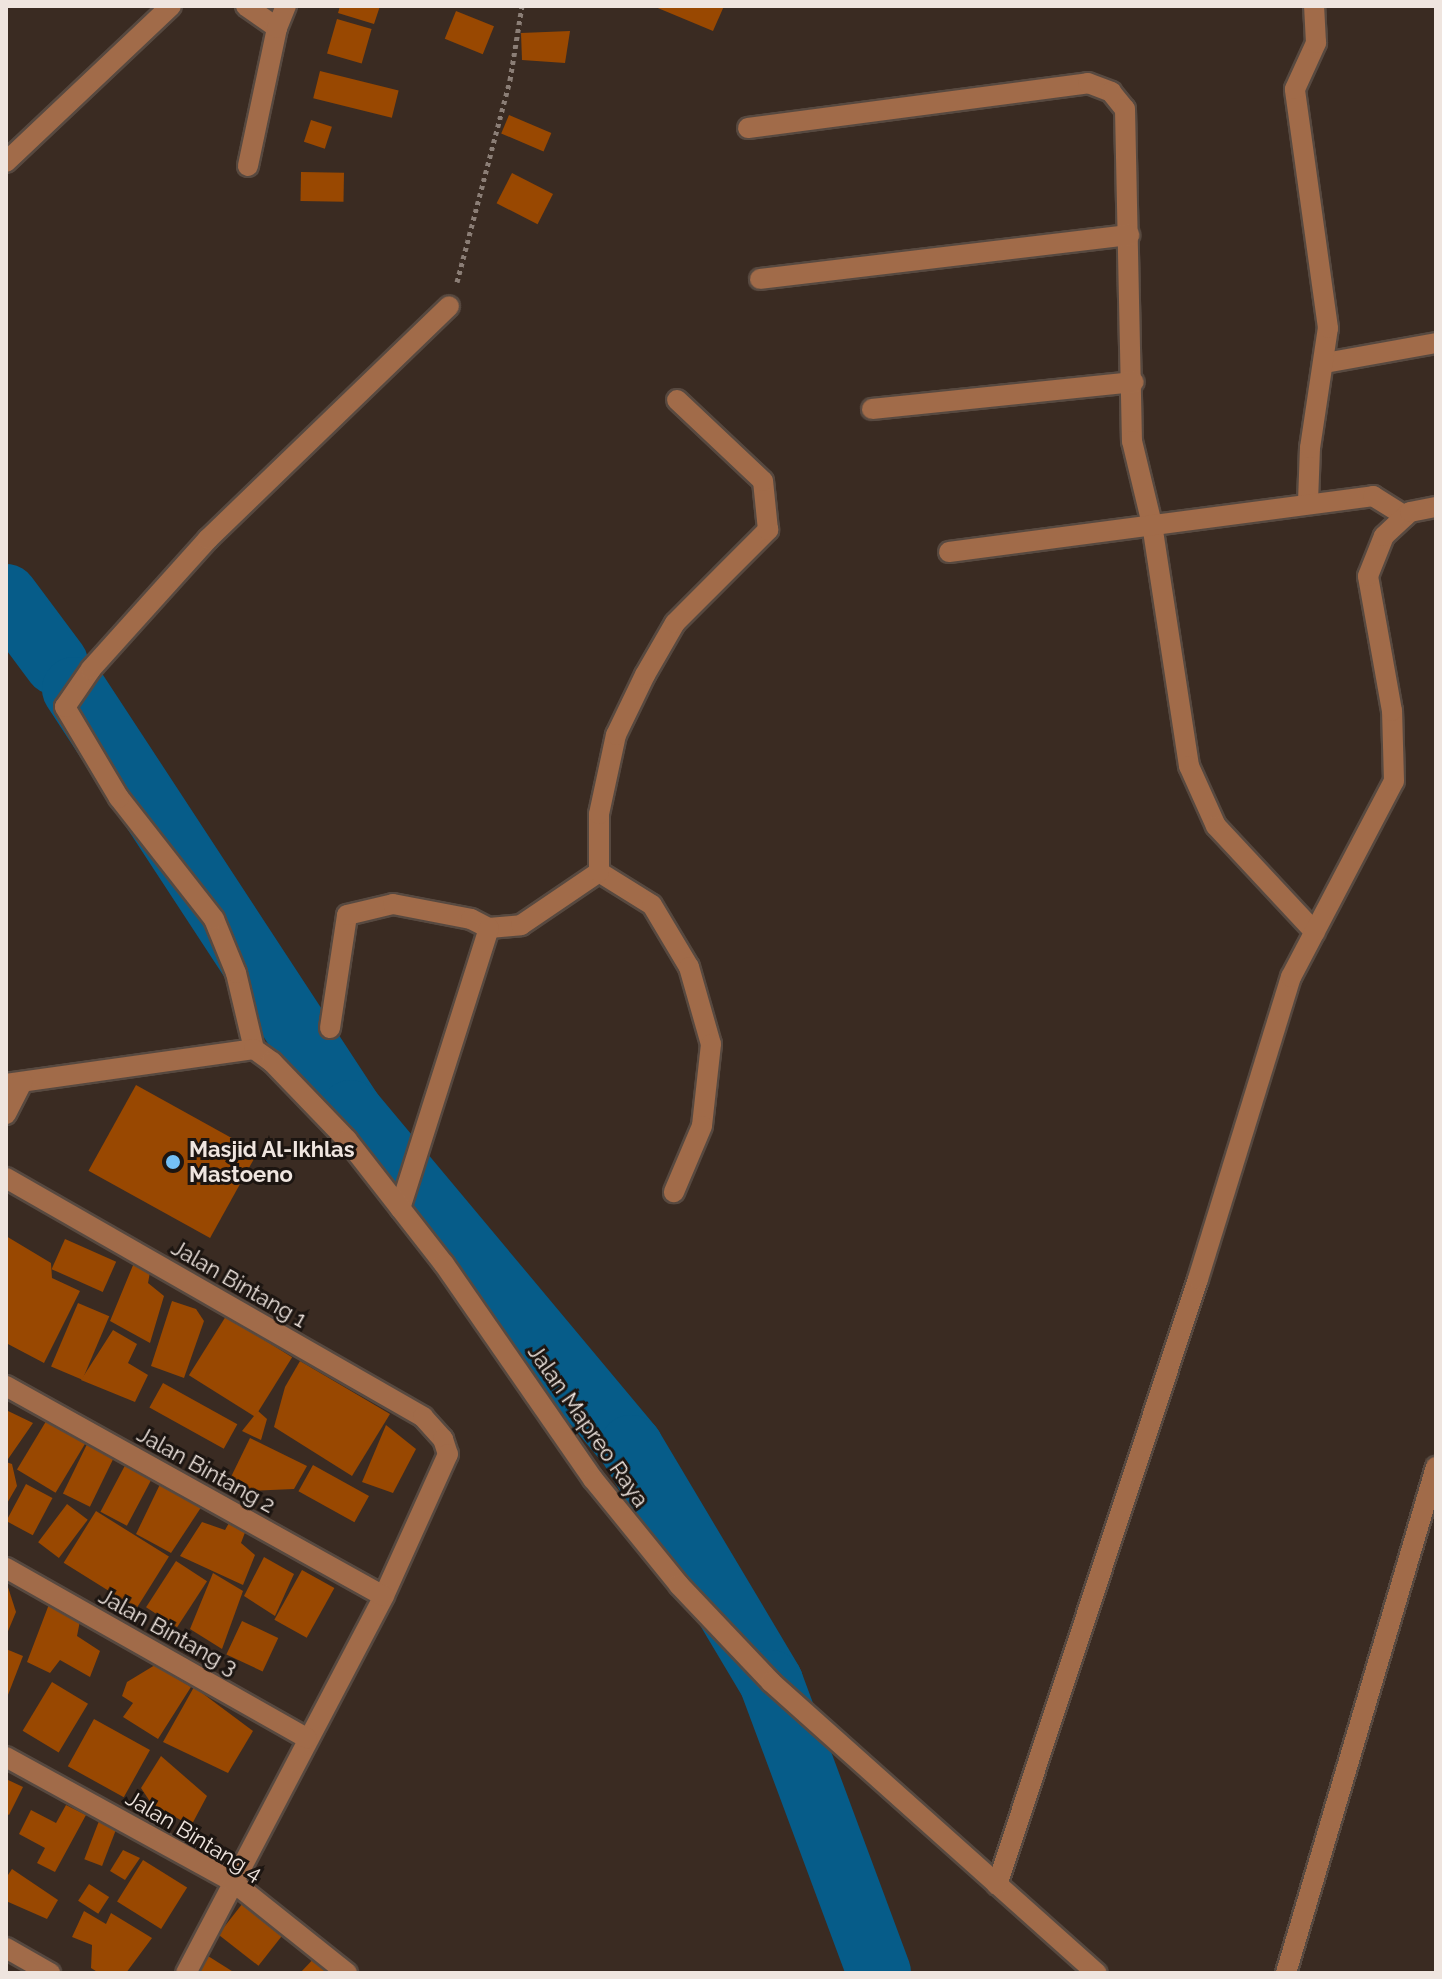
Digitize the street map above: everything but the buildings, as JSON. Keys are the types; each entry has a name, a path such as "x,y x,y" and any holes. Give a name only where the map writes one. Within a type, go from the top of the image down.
{"street":[{"path":"6,162 171,6"},
{"path":"246,6 277,28"},
{"path":"248,166 277,28 286,6"},
{"path":"1308,502 1310,448 1328,328 1295,89 1316,43 1314,6"},
{"path":"748,128 1088,83 1111,92 1125,109 1134,382 1132,441 1152,524 1189,766 1216,826 1315,932"},
{"path":"760,279 1129,235"},
{"path":"6,1114 14,1083 254,1049 236,973 214,919 119,798 65,707 91,669 208,539 449,306"},
{"path":"1325,363 1436,343"},
{"path":"872,409 1134,382"},
{"path":"599,872 599,814 616,735 645,675 675,623 768,530 763,481 677,400"},
{"path":"949,552 1308,502 1373,496 1405,516"},
{"path":"997,1885 1193,1294 1291,977 1394,781 1392,711 1368,576 1384,536 1405,516 1436,507"},
{"path":"330,1028 347,915 393,904 471,919 489,928 521,925 599,872"},
{"path":"599,872 652,905 689,967 711,1044 702,1126 674,1192"},
{"path":"400,1208 489,928"},
{"name":"Jalan Mapreo Raya","path":"254,1049 297,1085 400,1208 593,1479 679,1585 771,1682 1097,1973"},
{"name":"Jalan Bintang 1","path":"6,1178 423,1417 443,1439 448,1454 443,1470 384,1596"},
{"name":"Jalan Bintang 2","path":"6,1386 384,1596"},
{"path":"1286,1973 1436,1467"},
{"name":"Jalan Bintang 3","path":"6,1568 307,1738"},
{"path":"186,1973 384,1596"},
{"name":"Jalan Bintang 4","path":"6,1757 233,1882 347,1973"},
{"path":"6,1948 50,1973"}],"path":[{"path":"449,306 495,141 522,6"}],"waterway":[{"path":"6,596 56,663"},
{"path":"74,689 351,1112 631,1447 771,1682 879,1973"}],"place":[{"name":"Masjid Al-Ikhlas Mastoeno","path":"173,1162"}]}
